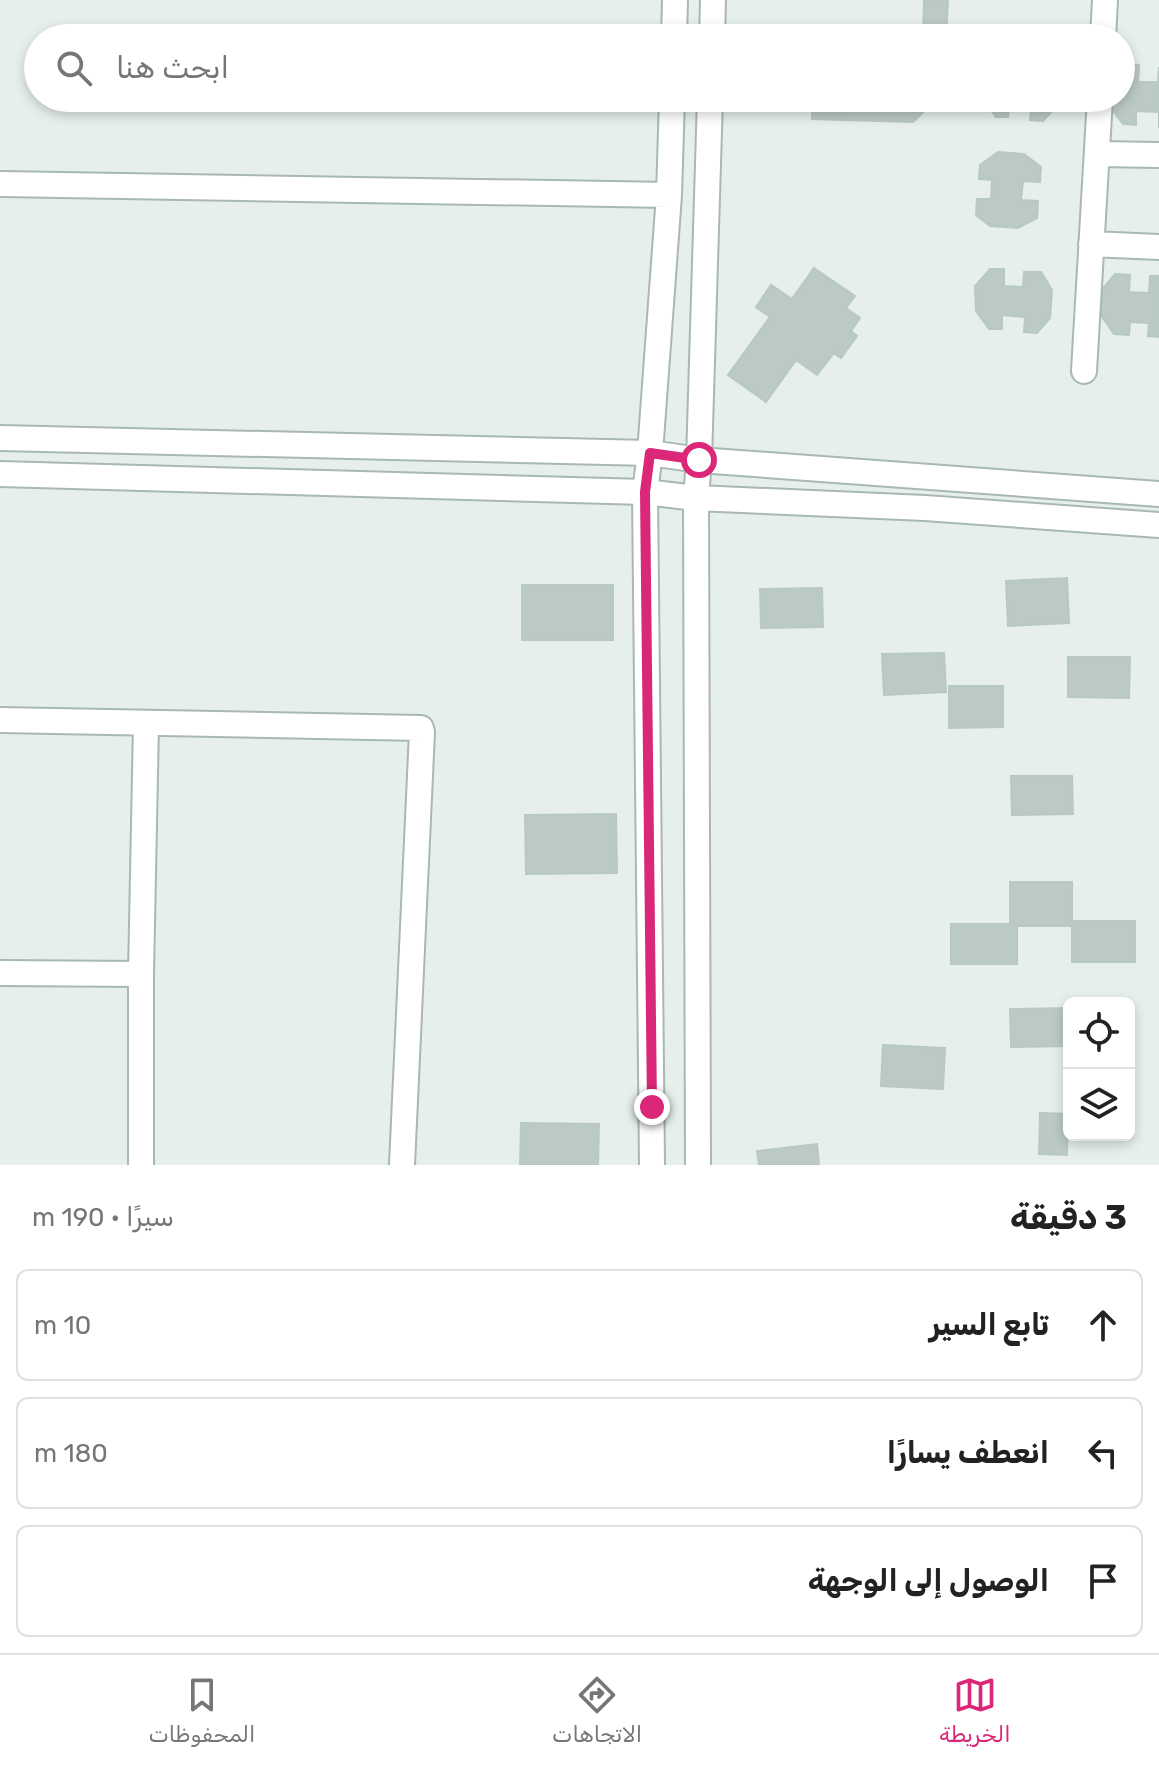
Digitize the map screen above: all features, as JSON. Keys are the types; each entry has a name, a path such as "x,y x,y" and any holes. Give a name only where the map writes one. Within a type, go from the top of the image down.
{"street":[{"path":"674,24 675,0"},
{"path":"686,0 713,0 712,24"},
{"path":"1104,24 1105,0"},
{"path":"652,1165 645,492 669,195 672,112"},
{"path":"698,1165 696,498 710,112"},
{"path":"1084,371 1099,112"},
{"path":"1097,154 1159,155"},
{"path":"0,184 669,195"},
{"path":"1091,244 1159,247"},
{"path":"0,438 650,453 699,460 1159,494"},
{"path":"0,474 645,492 696,498 925,508 1159,525"},
{"path":"0,720 418,726 422,729 402,1165"},
{"path":"141,1165 146,724"},
{"path":"0,973 141,974"}],"building":[{"path":"924,0 948,0 947,24 923,24"},
{"path":"1135,65 1139,65 1138,82 1158,82 1159,67 1159,112 1136,111 1136,125 1123,124 1114,112 1135,112"},
{"path":"812,112 923,112 913,122 812,119"},
{"path":"993,112 1008,112 1008,117 996,117"},
{"path":"1031,112 1051,112 1043,121 1030,120"},
{"path":"998,152 1024,154 1041,167 1040,182 1023,181 1021,200 1038,201 1037,218 1018,228 990,226 976,215 977,199 991,199 992,180 979,179 980,165"},
{"path":"814,268 855,296 846,308 860,318 851,331 857,336 841,358 834,353 817,375 796,360 766,402 728,375 770,317 756,307 771,285 792,299"},
{"path":"990,269 1004,269 1004,286 1023,287 1024,272 1041,272 1052,290 1050,318 1037,333 1024,332 1025,317 1002,315 1002,329 989,329 976,311 975,286"},
{"path":"1115,274 1130,275 1129,292 1149,293 1150,276 1159,276 1159,337 1148,336 1149,323 1130,322 1129,335 1114,334 1102,317 1100,292"},
{"path":"1067,578 1069,623 1008,626 1006,581"},
{"path":"522,585 613,585 613,640 522,640"},
{"path":"822,588 823,627 761,628 760,589"},
{"path":"944,653 946,692 884,695 882,654"},
{"path":"1068,657 1130,657 1129,698 1068,697"},
{"path":"949,686 1003,686 1003,727 949,728"},
{"path":"1011,776 1072,776 1073,814 1012,815"},
{"path":"616,814 617,873 526,874 525,815"},
{"path":"1010,882 1072,882 1072,921 1135,921 1135,962 1072,962 1072,926 1017,926 1017,964 951,964 951,924 1010,924"},
{"path":"1063,1008 1063,1046 1011,1047 1010,1009"},
{"path":"883,1045 945,1048 943,1089 881,1086"},
{"path":"1040,1113 1063,1114 1063,1141 1067,1141 1067,1155 1039,1154"},
{"path":"521,1123 599,1124 598,1165 520,1165"},
{"path":"817,1144 819,1165 759,1165 757,1151"}],"route":[{"path":"652,1107 645,492 650,453 699,460"}]}
